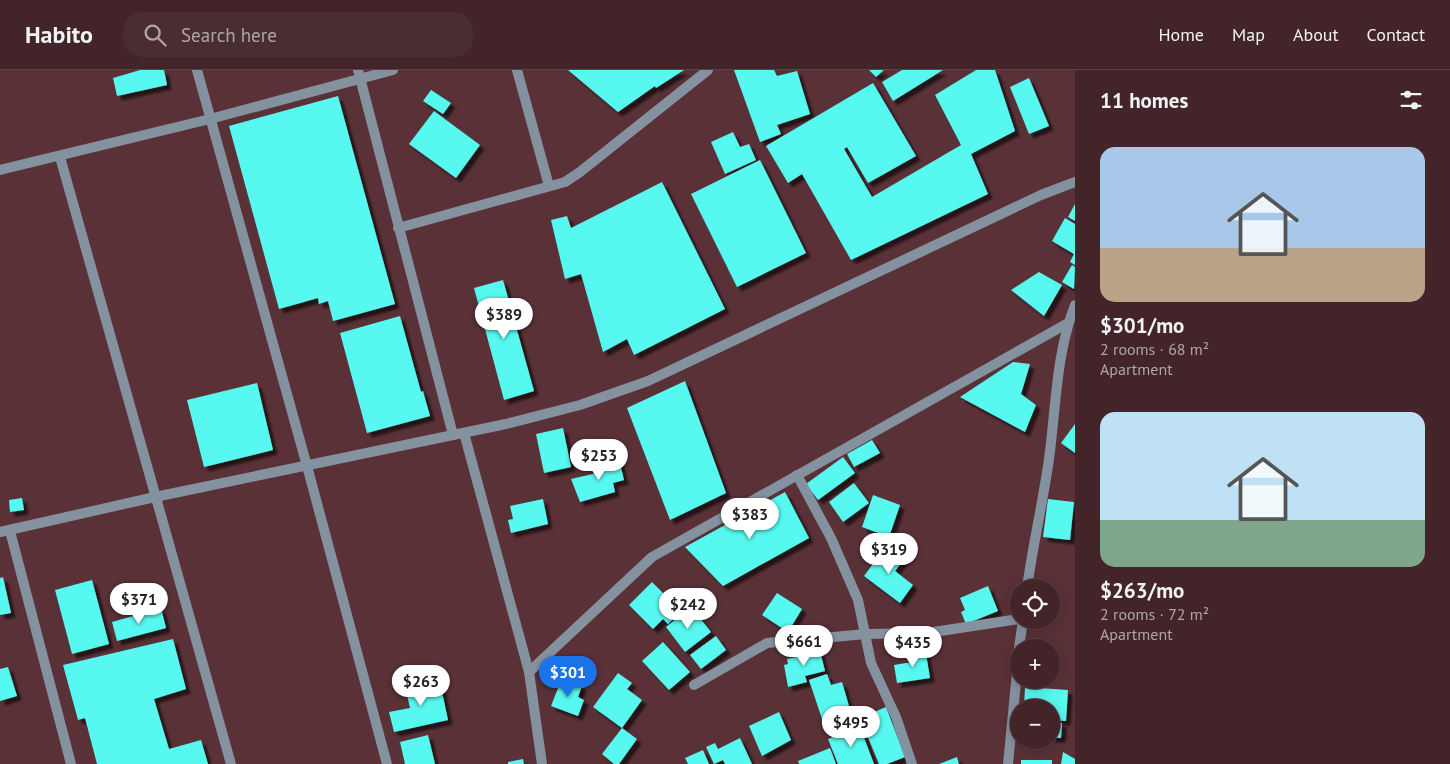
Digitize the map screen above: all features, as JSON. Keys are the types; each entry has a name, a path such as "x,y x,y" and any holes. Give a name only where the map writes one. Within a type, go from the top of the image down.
{"street":[{"path":"197,70 307,466 387,764"},
{"path":"0,170 60,157 210,119 360,75 393,70"},
{"path":"517,70 549,186"},
{"path":"398,228 565,182 708,70"},
{"path":"360,75 398,228 454,435"},
{"path":"60,157 231,764"},
{"path":"71,764 5,531 155,497 464,433 580,404 648,381 1041,194 1075,182"},
{"path":"1029,579 1049,461 1068,323 1075,305"},
{"path":"529,672 652,557 1068,323"},
{"path":"464,433 529,672 542,764"},
{"path":"797,475 858,600 871,663 896,717 912,764"},
{"path":"694,685 767,643 866,634 927,633 1010,620"},
{"path":"1008,764 1015,689"}],"building":[{"path":"140,70 164,70 167,85 117,96 113,78"},
{"path":"568,70 684,70 656,88 655,86 618,112"},
{"path":"734,70 774,70 777,76 797,71 810,114 777,125 781,134 760,142"},
{"path":"869,70 884,70 876,77"},
{"path":"902,70 943,70 893,101 882,82"},
{"path":"976,70 995,70 1015,131 971,154 988,194 851,260 802,174 788,183 766,146 873,83 916,156 868,183 847,147 844,149 872,197 961,145 935,95"},
{"path":"1029,78 1049,126 1029,134 1010,87"},
{"path":"431,90 451,103 443,114 423,101"},
{"path":"338,96 395,304 333,321 328,301 319,304 318,298 279,309 229,126"},
{"path":"434,111 480,145 456,178 409,144"},
{"path":"733,132 740,147 749,144 756,160 725,174 711,142"},
{"path":"760,160 806,253 737,287 691,194"},
{"path":"662,182 725,309 634,355 627,339 603,352 581,274 565,279 551,220 567,216 571,228"},
{"path":"1075,204 1075,221 1068,217"},
{"path":"1065,218 1075,224 1075,265 1070,262 1074,254 1052,241"},
{"path":"1072,265 1075,267 1074,289 1062,282"},
{"path":"1039,272 1062,285 1044,316 1011,290"},
{"path":"503,280 534,391 504,400 474,288"},
{"path":"400,316 421,392 423,391 430,416 367,433 340,333"},
{"path":"1013,362 1030,364 1021,394 1036,405 1025,432 960,397"},
{"path":"685,381 726,493 670,520 627,408"},
{"path":"257,383 273,450 204,467 187,400"},
{"path":"1075,424 1075,453 1061,443"},
{"path":"563,428 571,467 544,473 536,434"},
{"path":"872,440 880,453 854,467 847,454"},
{"path":"843,457 855,473 818,500 806,484"},
{"path":"619,460 624,480 613,483 615,492 580,502 571,479 597,473 595,465"},
{"path":"854,483 869,503 843,522 829,502"},
{"path":"785,492 809,538 723,586 685,547"},
{"path":"873,495 900,505 889,537 862,527"},
{"path":"22,498 24,510 10,512 9,500"},
{"path":"543,499 548,524 511,533 508,520 513,519 510,506"},
{"path":"1048,499 1074,502 1070,540 1043,537"},
{"path":"887,545 905,558 895,571 913,585 900,603 864,576"},
{"path":"3,577 11,613 0,615 0,578"},
{"path":"92,580 109,644 72,654 55,590"},
{"path":"652,582 681,611 668,624 663,619 653,629 629,605"},
{"path":"988,586 998,611 966,624 961,612 965,610 960,598"},
{"path":"777,593 802,609 788,632 762,615"},
{"path":"691,607 711,632 685,652 666,627"},
{"path":"161,608 166,628 117,641 112,622"},
{"path":"716,636 726,650 701,669 690,655"},
{"path":"173,639 186,689 154,699 169,749 201,740 208,764 97,764 85,718 78,720 63,665"},
{"path":"663,642 690,672 669,690 642,661"},
{"path":"814,647 815,653 820,651 825,671 805,676 807,682 788,687 784,665 788,664 787,659 805,655 803,649"},
{"path":"925,648 930,678 897,683 894,665 912,662 911,651"},
{"path":"8,667 17,696 0,701 0,669"},
{"path":"618,673 632,683 627,689 642,700 622,728 593,707"},
{"path":"827,674 831,685 842,682 851,713 823,722 809,680"},
{"path":"439,678 448,720 394,732 389,712 410,708 405,686"},
{"path":"562,678 582,686 578,697 584,700 578,716 551,706"},
{"path":"1025,689 1068,690 1066,721 1060,721 1060,699 1024,699"},
{"path":"886,707 905,757 887,764 879,764 860,718"},
{"path":"779,712 791,740 762,756 749,726"},
{"path":"1060,723 1062,723 1060,738"},
{"path":"860,727 874,764 838,764 828,739"},
{"path":"622,728 637,739 619,764 614,764 602,754"},
{"path":"428,735 435,764 405,764 400,742"},
{"path":"740,738 752,764 725,764 723,760 714,764 706,747 715,743 718,749"},
{"path":"830,748 836,764 799,764 798,761"},
{"path":"703,750 709,764 688,764 685,758"},
{"path":"1063,752 1075,759 1075,764 1061,764"},
{"path":"957,757 959,764 939,764"},
{"path":"523,759 524,764 508,764 508,762"},
{"path":"1021,760 1052,760 1052,764 1021,764"}]}
